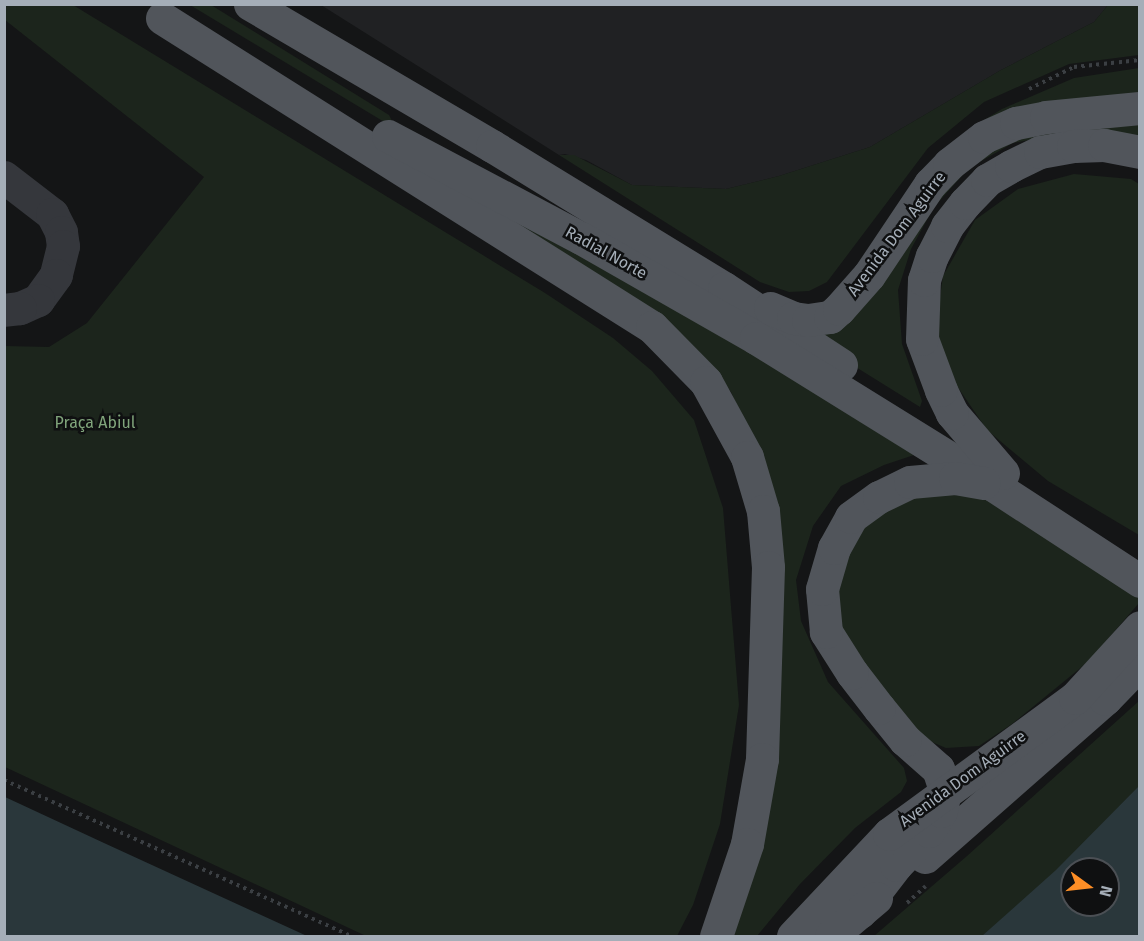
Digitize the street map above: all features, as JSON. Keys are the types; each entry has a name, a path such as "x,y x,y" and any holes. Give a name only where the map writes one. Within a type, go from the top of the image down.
{"main road":[{"name":"Radial Norte","path":"250,4 492,146 724,288 1060,521"},
{"name":"Radial Norte","path":"151,11 580,238 998,479"},
{"path":"151,11 652,327 706,382 747,457 763,511 768,567 762,759 747,844 716,936"},
{"name":"Avenida Dom Aguirre","path":"724,288 793,318 830,317 853,295 869,275 930,184 949,164 984,138 1016,123 1046,117 1140,108"},
{"path":"998,479 952,413 922,339 923,289 932,256 947,226 964,203 987,180 1011,165 1040,152 1073,146 1104,145 1140,152"},
{"path":"860,912 896,866 929,831 940,812 945,790 938,769 905,740 852,673 826,632 822,589 834,548 851,517 879,496 910,482 955,478 998,479"},
{"path":"1060,521 1140,564"},
{"path":"1060,521 1140,581"},
{"name":"Avenida Dom Aguirre","path":"793,936 888,834 945,790 1075,698 1140,627"},
{"name":"Avenida Dom Aguirre","path":"831,936 1105,699 1140,663"},
{"path":"905,740 953,764 986,761"}],"street":[{"path":"4,177 52,214 61,232 63,246 61,262 56,275 38,300 20,308 4,310"}],"path":[{"path":"1022,92 1074,67 1140,60"},
{"path":"4,780 351,936"}],"shaded area":[{"path":"321,5 1108,5 1094,22 1001,70 870,147 779,176 726,189 632,185 586,160 565,154 559,155"},
{"path":"1139,786 1139,936 982,936 1060,866 1060,917 1120,917 1120,857 1069,857"},
{"path":"5,797 104,843 307,936 5,936"}],"green space":[{"name":"Praça Abiul","path":"5,4 73,5 545,293 613,338 652,371 694,420 723,508 739,705 720,824 693,905 677,936 366,936 5,767 5,346 49,347 87,323 204,177 5,20"},
{"path":"190,5 211,5 389,115 392,121 386,123"},
{"path":"1108,5 1139,5 1139,55 1069,64 984,102 928,148 827,282 809,291 789,292 760,282 559,155 574,155 632,185 726,189 779,176 870,147 1001,70 1094,22"},
{"path":"1139,68 1139,97 971,128 1002,109 1074,78"},
{"path":"1139,121 1139,140 1067,133 1013,143 969,168 934,207 911,249 898,290 902,344 922,401 920,407 806,336 917,223 976,157 1010,141 1046,133"},
{"path":"1074,174 1131,179 1139,184 1139,535 1048,481 987,430 957,386 935,332 943,276 975,220 1018,189"},
{"path":"521,217 720,334 914,455 884,465 841,486 813,526 796,580 801,621 828,682 904,768 907,781 901,792 855,828 800,884 757,936 723,936 767,810 762,464 731,392 694,347 518,224"},
{"path":"914,493 978,494 1139,589 1139,603 1089,661 1012,724 979,746 946,748 913,734 845,642 837,611 838,568 852,538 877,509"},
{"path":"1139,701 1139,936 874,936 967,856"}]}
